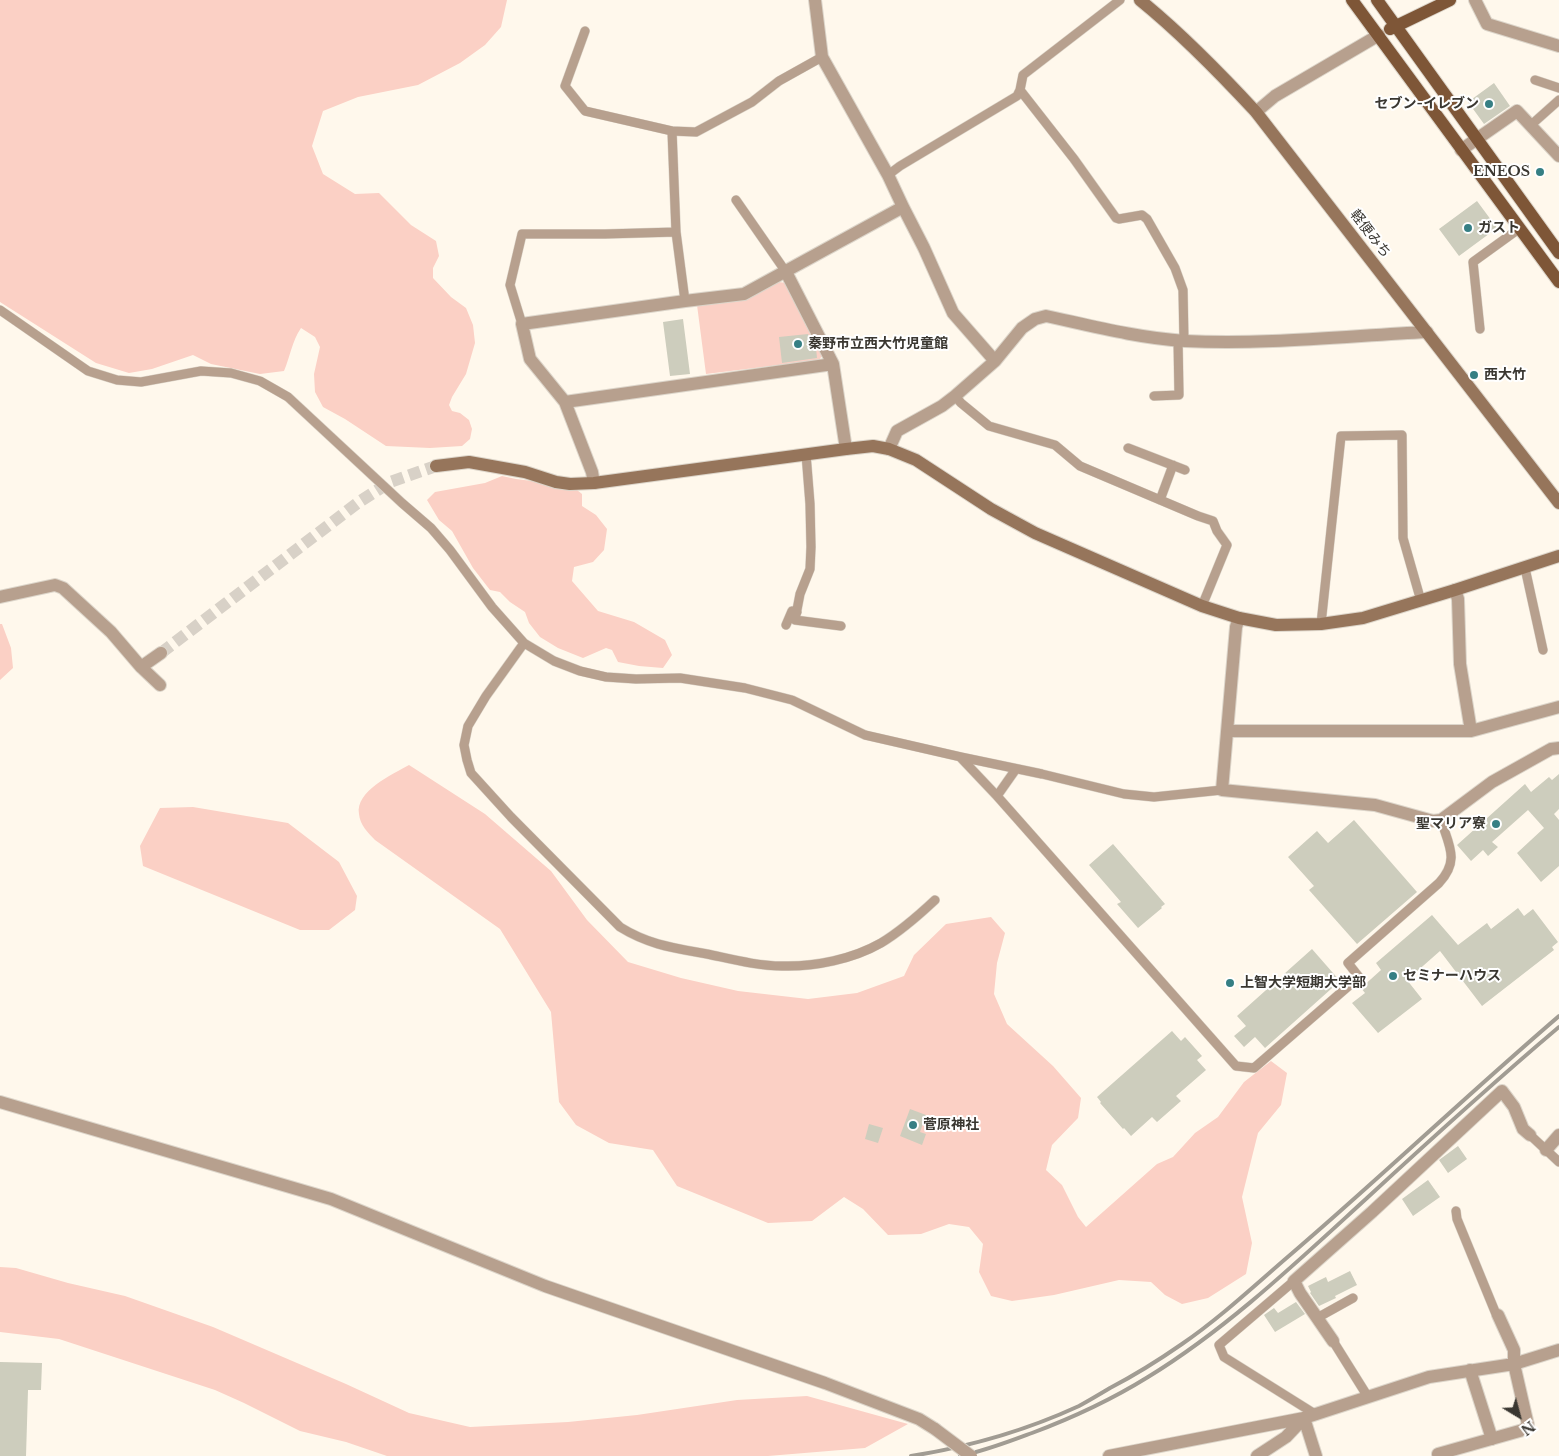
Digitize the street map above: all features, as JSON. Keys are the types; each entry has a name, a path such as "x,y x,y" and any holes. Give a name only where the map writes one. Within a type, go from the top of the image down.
{"main road":[{"path":"1352,0 1559,282"},
{"path":"1377,0 1559,253"},
{"path":"1379,35 1450,0"}],"street":[{"path":"815,0 822,57 888,175 953,313 995,361"},
{"name":"軽便みち","path":"1140,0 1172,27 1256,112 1559,503"},
{"path":"1475,0 1487,24 1559,46"},
{"path":"1256,112 1276,96 1379,35"},
{"path":"1461,150 1517,111 1559,156"},
{"path":"594,482 592,472 565,402 530,359 522,324 685,300 744,294 903,207"},
{"path":"786,272 832,364 846,448"},
{"path":"889,449 897,431 942,406 955,396 995,361 1022,328 1035,319 1046,316 1135,334 1181,340 1245,342 1427,332"},
{"path":"565,402 832,364"},
{"path":"436,466 469,462 525,472 556,482 570,484 846,448 873,446 889,449 916,460 991,509 1035,533 1202,606 1239,618 1276,625 1321,624 1363,618 1559,556"},
{"path":"0,597 55,585 63,588 111,632 141,667 160,685"},
{"path":"1456,590 1458,599 1460,664 1471,730"},
{"path":"1239,618 1236,627 1222,790 1375,805 1432,820 1441,820 1492,782 1551,749 1559,748"},
{"path":"141,667 161,653"},
{"path":"1228,731 1471,730 1559,707"},
{"path":"1333,1341 1300,1293 1294,1281 1372,1212 1502,1091 1514,1107 1523,1129 1530,1135"},
{"path":"0,1102 330,1198 545,1286 825,1383 919,1419 971,1456"},
{"path":"1546,1150 1559,1135"},
{"path":"1438,1454 1523,1430 1528,1424 1514,1364 1514,1350 1498,1315"},
{"path":"1109,1456 1309,1416 1429,1377 1514,1364 1559,1350"},
{"path":"1470,1370 1492,1439"},
{"path":"1257,1456 1286,1437 1309,1416"},
{"path":"1309,1416 1316,1456"}],"lane":[{"path":"888,175 1017,96 1023,75 1120,0"},
{"path":"585,31 565,86 584,111 672,131 696,132 752,102 779,81 822,57"},
{"path":"1535,80 1559,88"},
{"path":"1020,90 1074,159 1116,218 1142,215 1147,219 1175,268 1183,290 1180,395 1154,396"},
{"path":"1531,125 1559,100"},
{"path":"672,131 676,232 685,300"},
{"path":"736,200 786,272"},
{"path":"1480,328 1473,262 1520,228"},
{"path":"522,324 510,284 522,234 676,232"},
{"path":"0,310 88,371 117,380 141,382 201,371 231,373 260,381 288,397 431,528 450,550 492,607 524,642 554,661 580,671 606,677 636,679 680,678 745,688 792,700 865,735 1124,794 1154,797 1222,790"},
{"path":"955,396 989,426 1055,445 1080,466 1214,521 1217,531 1227,545 1202,606"},
{"path":"1321,624 1341,436 1402,435 1403,538 1421,601"},
{"path":"1128,448 1186,470"},
{"path":"806,454 810,504 811,562 800,594 795,620 841,626"},
{"path":"1160,500 1172,465"},
{"path":"1525,568 1543,650"},
{"path":"786,625 792,611 797,612"},
{"path":"524,642 486,696 468,726 464,745 471,773 511,817 620,927 652,943 732,959 781,966 795,966 830,961 857,954 882,942 915,918 935,900"},
{"path":"961,757 1236,1066 1254,1068 1359,977 1348,963 1447,875 1452,855 1441,820"},
{"path":"997,796 1016,769"},
{"path":"1530,1135 1559,1162"},
{"path":"1456,1211 1460,1227 1498,1315"},
{"path":"1294,1281 1219,1345 1224,1357 1309,1416"},
{"path":"1317,1318 1353,1298"},
{"path":"1333,1341 1368,1396"}],"shaded area":[{"path":"0,0 507,0 501,27 485,45 460,63 418,85 358,97 323,111 312,146 323,174 355,194 379,193 411,225 436,241 439,256 433,268 433,278 451,297 466,308 473,325 475,343 466,374 449,405 452,411 460,413 469,420 472,429 470,439 462,446 430,448 386,446 323,407 315,392 314,374 320,347 315,337 301,328 293,344 284,371 260,374 211,364 193,355 152,369 129,373 96,363 0,302"},
{"path":"779,282 786,283 824,353 819,360 706,374 697,305"},
{"path":"502,476 572,486 582,494 582,506 596,515 607,529 604,550 593,562 574,567 572,581 598,611 634,622 665,640 672,655 663,668 618,662 612,650 606,648 583,658 558,648 540,637 529,623 525,612 510,602 500,592 490,590 473,568 452,531 439,520 427,500 435,492 485,483"},
{"path":"0,624 2,624 11,648 13,668 0,680"},
{"path":"409,765 485,814 551,871 587,920 628,962 681,978 738,991 808,999 857,993 904,976 914,955 946,924 991,917 1005,933 997,963 994,994 1007,1024 1053,1066 1081,1098 1078,1118 1052,1145 1046,1170 1062,1185 1078,1217 1086,1227 1157,1164 1173,1157 1195,1133 1218,1117 1244,1082 1271,1061 1287,1073 1281,1105 1258,1133 1242,1197 1252,1243 1246,1274 1208,1298 1182,1304 1165,1295 1151,1282 1119,1280 1054,1295 1012,1301 991,1296 979,1272 983,1244 969,1227 949,1224 921,1234 888,1235 863,1209 844,1197 812,1221 768,1223 677,1186 653,1150 609,1143 576,1125 559,1102 551,1012 500,929 375,840 361,822 359,806 363,798 376,784"},
{"path":"193,807 288,823 339,862 357,896 355,910 329,930 300,930 143,866 140,846 160,808"},
{"path":"0,1267 16,1268 68,1283 125,1296 213,1327 409,1413 470,1427 568,1422 637,1415 737,1400 807,1396 908,1424 865,1448 768,1456 387,1456 346,1442 300,1431 215,1390 59,1339 0,1332"}],"building":[{"name":"セブン-イレブン","path":"1494,83 1510,106 1484,124 1468,102"},
{"name":"ガスト","path":"1477,201 1497,228 1459,256 1439,229"},
{"path":"683,319 690,374 670,376 663,322"},
{"name":"秦野市立西大竹児童館","path":"808,334 816,348 817,358 782,363 779,337"},
{"name":"聖マリア寮","path":"1559,774 1559,809 1554,814 1559,820 1559,866 1541,882 1517,853 1544,828 1528,810 1492,842 1498,847 1488,856 1483,850 1471,861 1457,845 1525,784 1531,792 1549,777 1552,780"},
{"path":"1354,820 1417,892 1357,944 1309,890 1314,886 1288,857 1317,831 1328,843"},
{"path":"1113,844 1165,904 1138,928 1117,904 1121,902 1089,865"},
{"path":"1518,908 1524,916 1533,909 1558,942 1552,947 1554,950 1482,1006 1440,951 1407,980 1422,999 1378,1033 1352,1003 1365,993 1361,988 1381,970 1376,963 1432,915 1458,945 1487,923 1491,929"},
{"path":"1312,949 1340,981 1265,1048 1255,1037 1244,1047 1234,1036 1246,1026 1237,1016"},
{"path":"1172,1031 1181,1041 1185,1037 1202,1056 1197,1060 1206,1070 1176,1096 1181,1101 1157,1122 1152,1117 1131,1136 1100,1103 1097,1097"},
{"name":"菅原神社","path":"910,1109 926,1115 920,1132 926,1134 922,1145 900,1136"},
{"path":"869,1124 883,1128 878,1143 865,1139"},
{"path":"1458,1146 1467,1159 1448,1173 1439,1160"},
{"path":"1428,1180 1440,1197 1413,1216 1402,1199"},
{"path":"1350,1271 1357,1285 1319,1306 1310,1293 1308,1286 1326,1277 1328,1282"},
{"path":"1296,1302 1305,1314 1275,1332 1264,1315 1274,1308 1278,1313"},
{"path":"0,1362 42,1363 41,1390 28,1390 26,1456 0,1456"}],"tunnel":[{"path":"161,653 359,502 390,482 436,466"}],"railway":[{"path":"911,1456 997,1437 1059,1415 1138,1373 1173,1350 1210,1323 1358,1196 1559,1016"},
{"path":"960,1456 1005,1443 1077,1415 1106,1401 1178,1358 1262,1293 1462,1111 1559,1027"}],"place":[{"name":"セブン-イレブン","path":"1489,104"},
{"name":"ENEOS","path":"1540,172"},
{"name":"ガスト","path":"1468,228"},
{"name":"秦野市立西大竹児童館","path":"798,344"},
{"name":"西大竹","path":"1474,375"},
{"name":"聖マリア寮","path":"1496,824"},
{"name":"セミナーハウス","path":"1393,976"},
{"name":"上智大学短期大学部","path":"1230,983"},
{"name":"菅原神社","path":"913,1125"}]}
